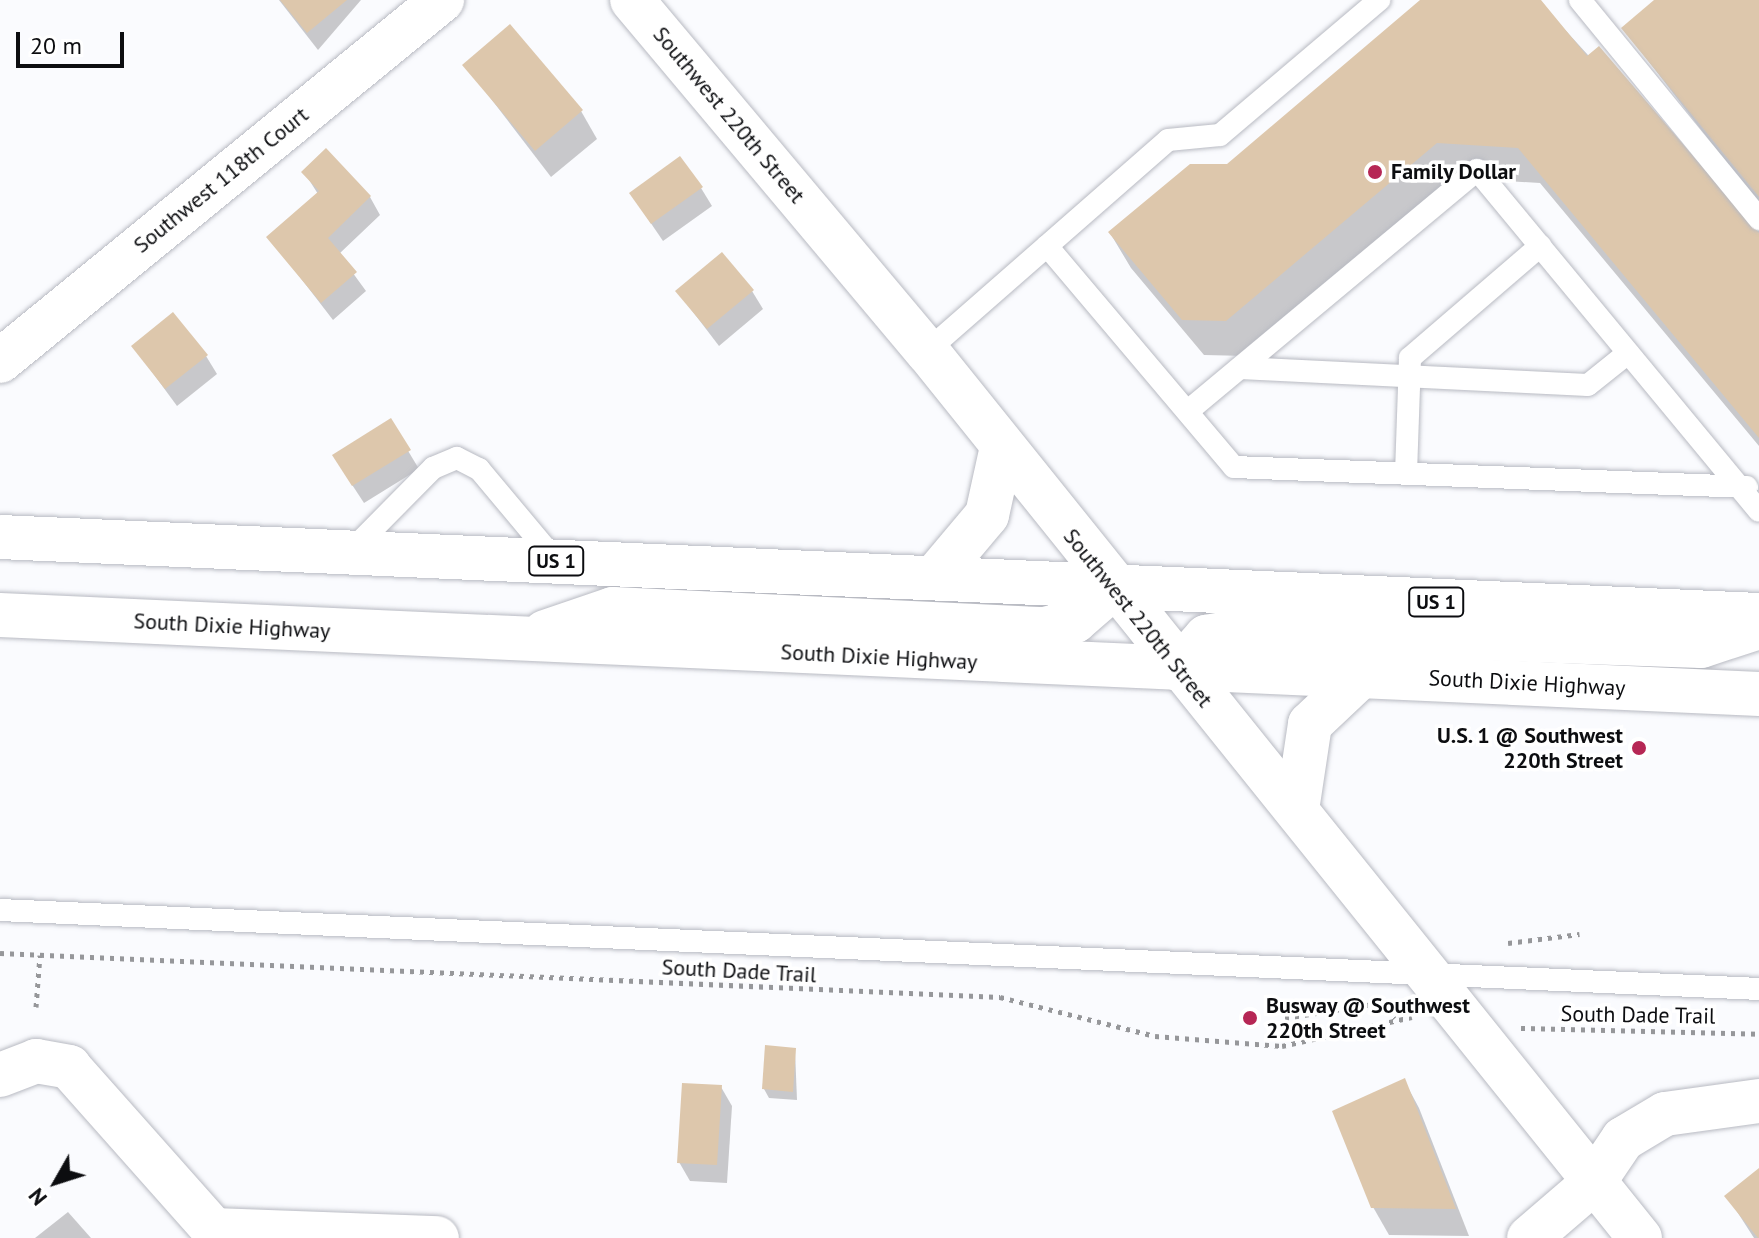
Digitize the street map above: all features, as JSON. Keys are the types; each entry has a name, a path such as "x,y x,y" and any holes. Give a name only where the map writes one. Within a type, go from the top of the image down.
{"main road":[{"name":"Southwest 118th Court","path":"0,361 442,0"},
{"name":"Southwest 220th Street","path":"632,0 927,351 1178,669 1431,975 1640,1238"},
{"path":"934,578 987,515 1002,447"},
{"name":"US 1","path":"0,537 1759,615"},
{"path":"525,639 613,609 1045,629 1075,621 1113,588"},
{"name":"South Dixie Highway","path":"0,615 1759,694"},
{"path":"1178,669 1206,637 1245,630 1701,646 1759,627"},
{"path":"1297,810 1310,724 1362,675"},
{"path":"0,1075 49,1060 85,1079 218,1234 437,1238"},
{"path":"1529,1238 1594,1182 1623,1139 1665,1114 1759,1101"}],"lane":[{"path":"927,351 1168,140 1220,135 1379,0"},
{"path":"1580,0 1759,219"},
{"path":"1188,411 1477,170 1628,353 1749,487 1759,511"},
{"path":"1047,246 1234,467 1749,487"},
{"path":"1406,473 1410,358 1540,246"},
{"path":"1240,368 1588,385 1628,353"},
{"path":"349,552 433,468 457,458 479,469 556,561"},
{"path":"0,910 1759,989"}],"path":[{"path":"1508,943 1579,934"},
{"name":"South Dade Trail","path":"0,953 1000,997 1155,1036 1282,1046 1327,1041 1394,1018 1427,1018"},
{"path":"36,1007 40,955"},
{"path":"1285,1018 1380,1003 1394,1018"},
{"name":"South Dade Trail","path":"1516,1028 1759,1034"}],"building":[{"path":"280,0 347,0 307,33"},
{"path":"1420,0 1541,0 1587,56 1599,46 1759,233 1759,438 1518,148 1437,143 1226,321 1182,320 1108,232 1190,164 1227,164"},
{"path":"1654,0 1759,0 1759,197 1621,28"},
{"path":"510,24 583,110 535,151 462,65"},
{"path":"326,148 371,196 328,238 357,272 321,303 266,237 319,191 301,172"},
{"path":"680,156 703,187 651,224 629,193"},
{"path":"722,252 754,290 707,329 675,291"},
{"path":"173,312 208,355 165,389 131,346"},
{"path":"391,418 411,450 352,486 332,455"},
{"path":"765,1045 796,1048 793,1092 762,1089"},
{"path":"1405,1078 1456,1209 1371,1208 1332,1111"},
{"path":"682,1083 722,1085 717,1165 677,1163"},
{"path":"1759,1168 1759,1238 1758,1238 1724,1196"}],"place":[{"name":"Family Dollar","path":"1375,172"},
{"name":"U.S. 1 @ Southwest 220th Street","path":"1639,748"},
{"name":"Busway @ Southwest 220th Street","path":"1250,1018"}]}
